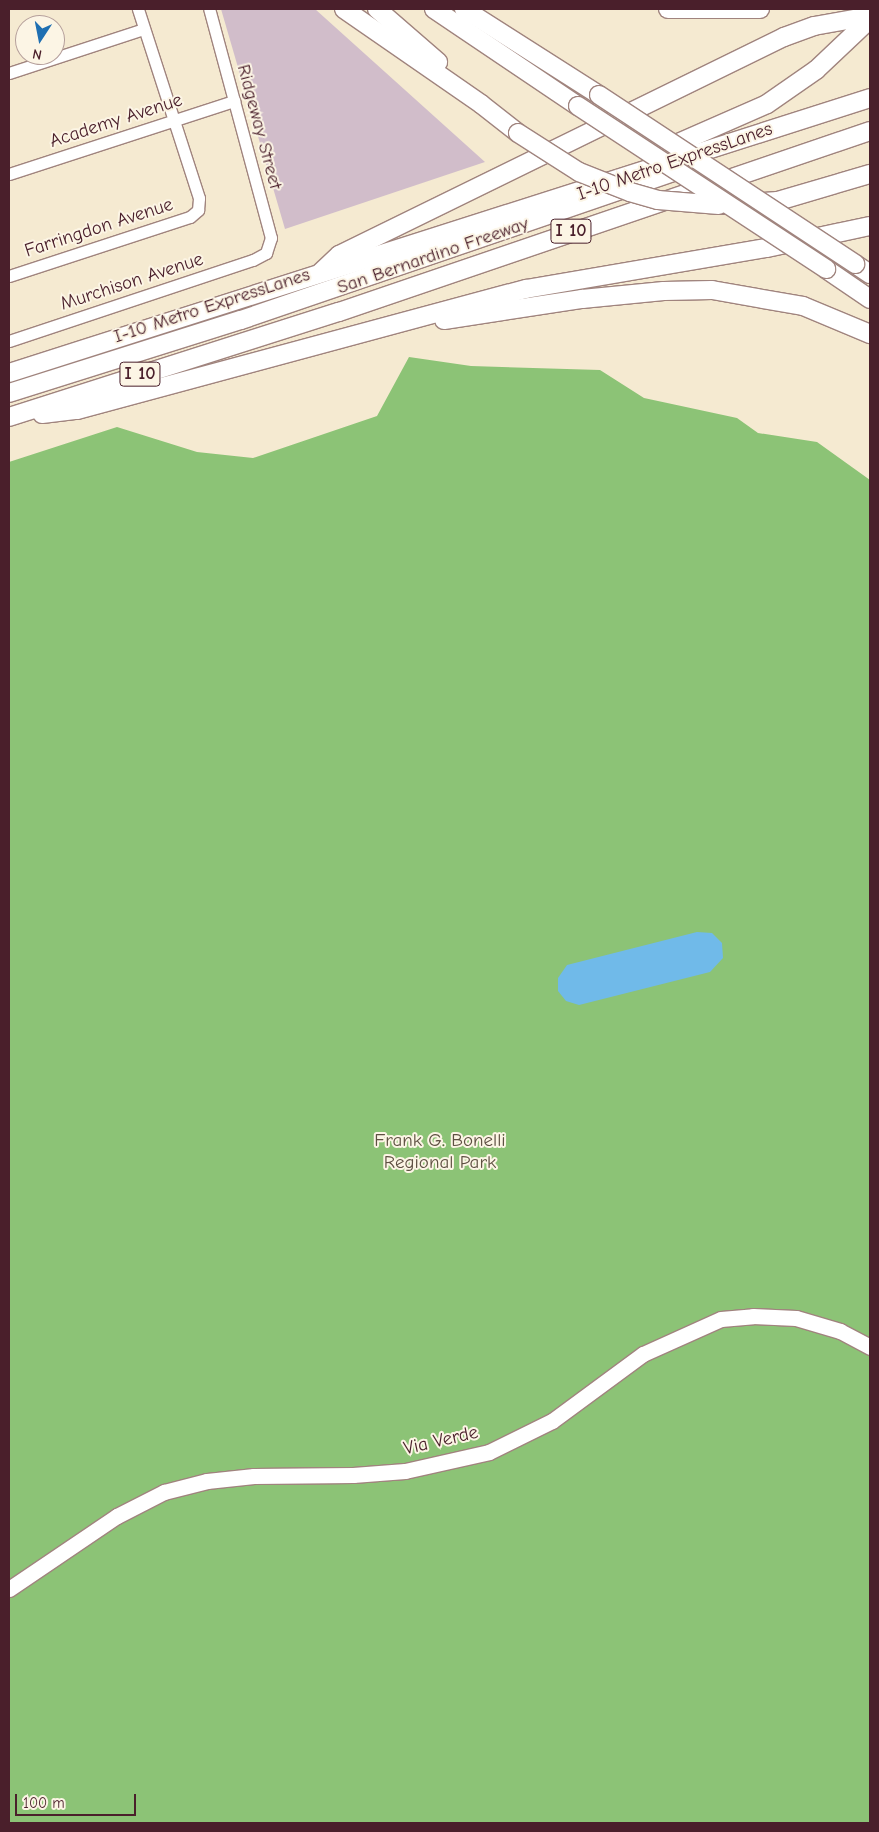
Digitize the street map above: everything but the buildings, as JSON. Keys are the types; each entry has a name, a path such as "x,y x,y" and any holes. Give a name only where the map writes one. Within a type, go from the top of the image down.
{"highway":[{"path":"344,9 481,104 518,133 579,172 630,192 658,200 718,205 778,201 870,174"},
{"path":"377,9 464,84 481,104"},
{"path":"434,9 870,299"},
{"path":"464,9 599,95 870,274"},
{"path":"668,9 760,9"},
{"path":"316,277 339,255 766,45 814,26 846,19 870,17"},
{"path":"654,166 676,144 767,104 816,70 870,17"},
{"name":"San Bernardino Freeway","path":"9,373 316,277 654,166 870,98"},
{"name":"I-10 Metro ExpressLanes","path":"9,405 280,320 870,119"},
{"name":"San Bernardino Freeway","path":"9,418 339,312 870,131"},
{"name":"I-10 Metro ExpressLanes","path":"9,393 232,323 715,159 735,142"},
{"path":"9,418 77,410 526,289 766,248 870,226"},
{"path":"394,326 582,299 664,290 712,290 803,306 870,334"}],"main road":[{"name":"Via Verde","path":"9,1589 117,1516 164,1492 207,1481 254,1476 353,1475 405,1471 489,1452 552,1421 643,1354 721,1320 753,1316 796,1318 840,1331 870,1347"}],"street":[{"path":"138,9 174,121"},
{"name":"Ridgeway Street","path":"209,9 271,238 266,253"},
{"path":"9,73 144,29"},
{"name":"Academy Avenue","path":"9,174 234,102"},
{"name":"Farringdon Avenue","path":"9,276 190,217 198,210 199,198 174,121"},
{"name":"Murchison Avenue","path":"9,341 253,260 266,253"}],"shaded area":[{"path":"221,9 315,9 485,162 285,229"}],"green space":[{"name":"Frank G. Bonelli Regional Park","path":"409,357 471,366 600,370 644,398 737,418 758,433 817,442 870,480 870,1823 9,1823 9,462 117,427 197,452 253,458 377,416"}],"water":[{"path":"697,932 712,933 722,943 723,958 710,972 579,1005 566,1001 558,991 558,978 567,965"}]}
